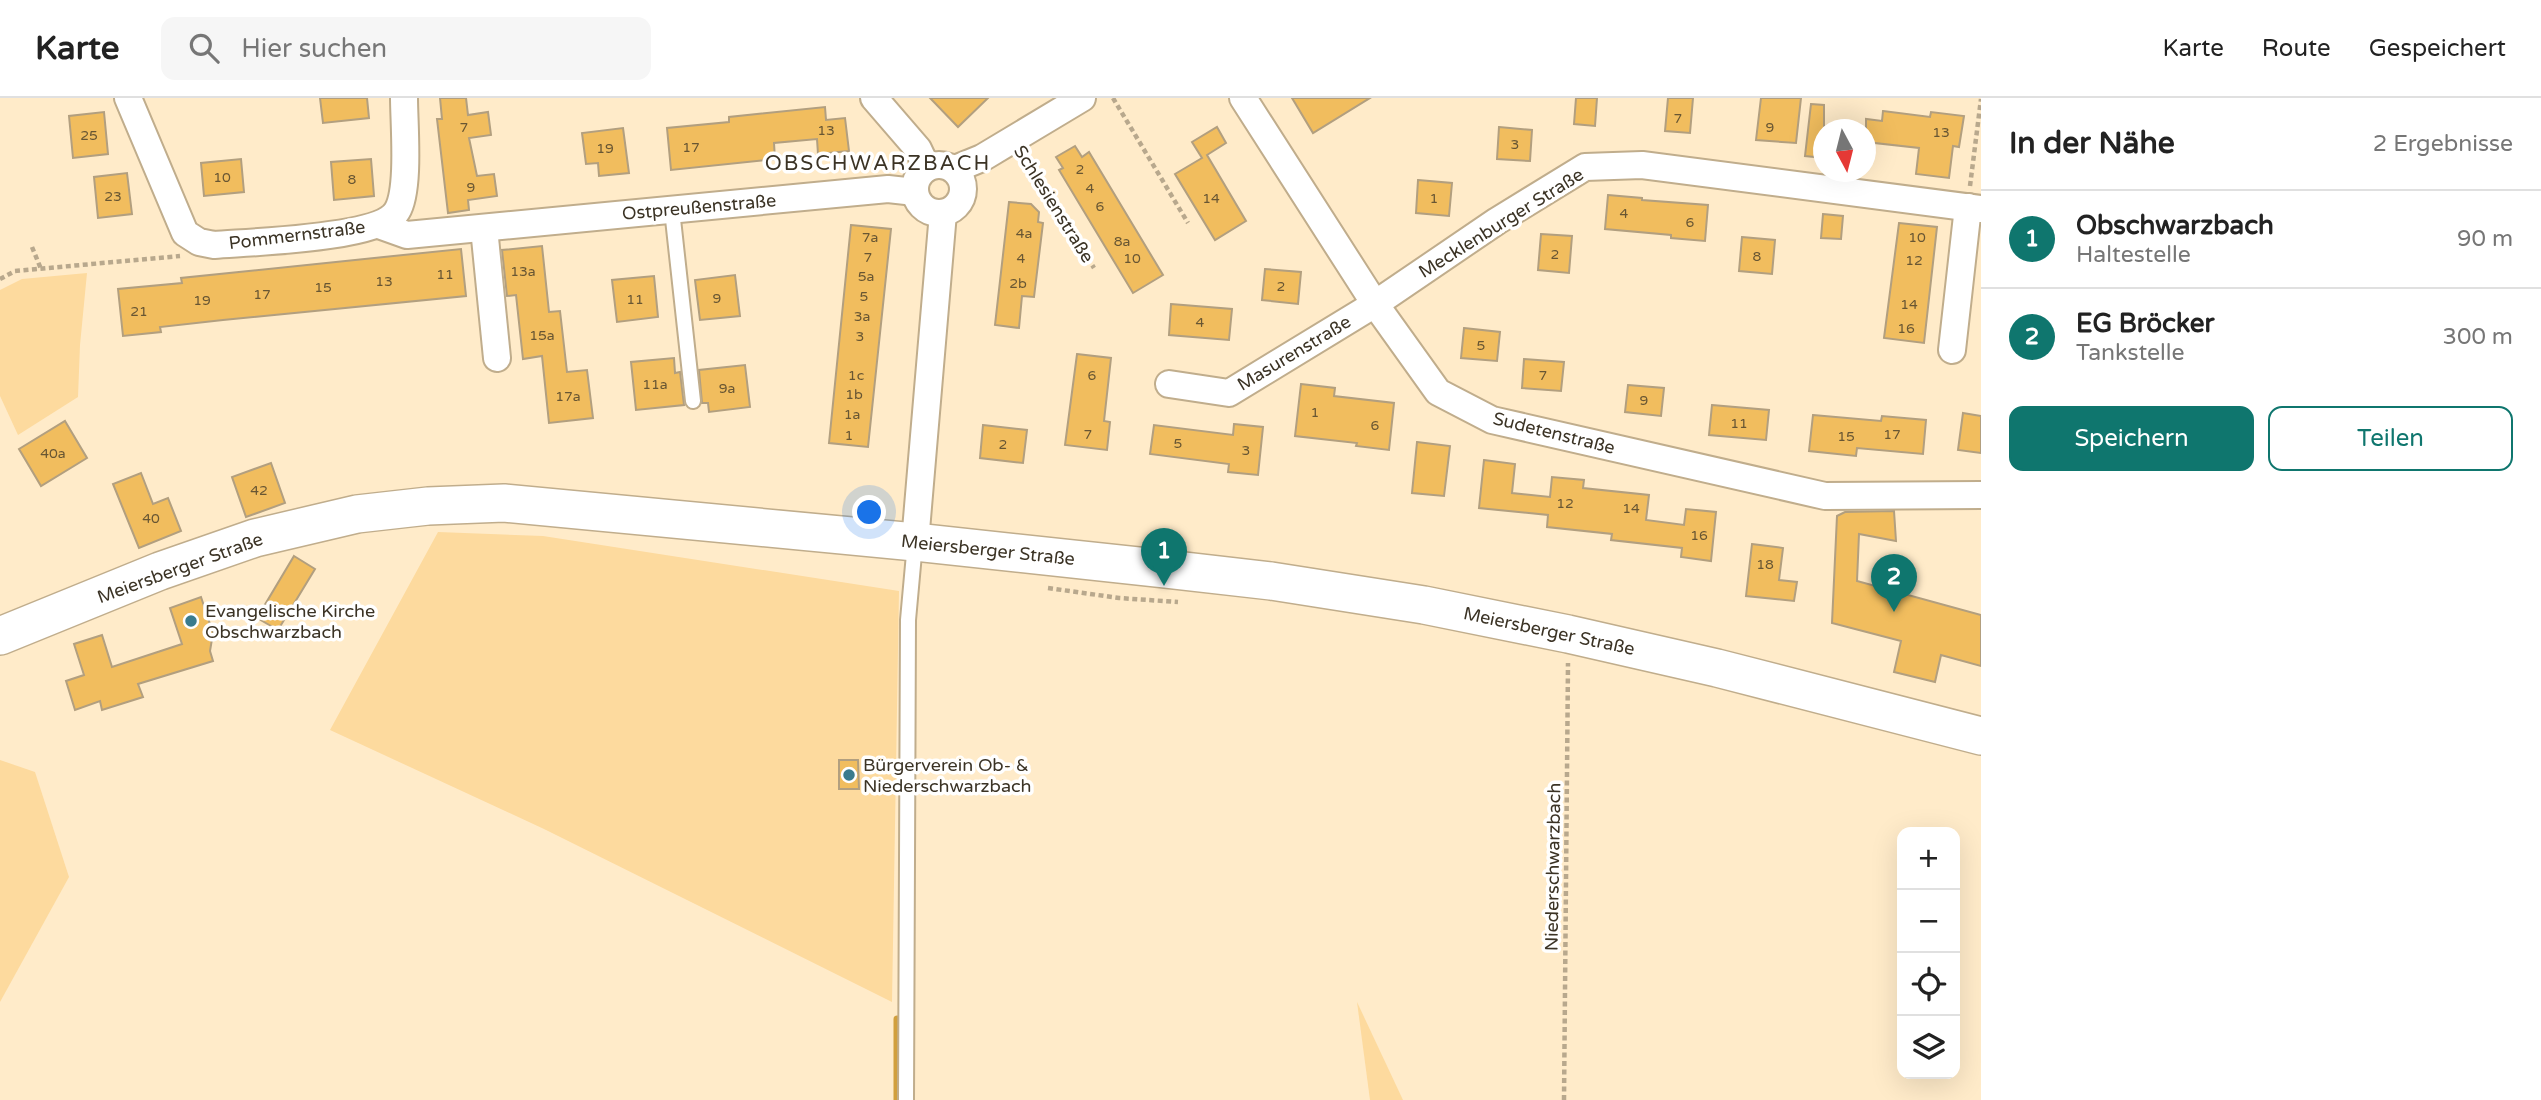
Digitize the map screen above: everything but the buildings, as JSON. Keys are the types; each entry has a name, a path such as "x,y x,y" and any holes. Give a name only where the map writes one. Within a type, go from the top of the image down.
{"main road":[{"name":"Meiersberger Straße","path":"0,636 160,571 255,538 357,514 428,506 504,503 915,541 1271,581 1424,606 1568,634 1717,668 1981,736"}],"street":[{"name":"Pommernstraße","path":"128,98 185,233 199,242 214,245 351,233 379,225 397,212 404,187 404,98"},
{"path":"874,98 918,149 927,168"},
{"name":"Schlesienstraße","path":"955,169 982,158 1082,98"},
{"name":"Sudetenstraße","path":"1243,98 1375,304 1438,392 1492,419 1825,496 1981,495"},
{"path":"936,164 955,169 964,185 964,195 959,204 943,213 924,208 915,192 915,182 920,174 936,164"},
{"name":"Mecklenburger Straße","path":"1375,304 1497,221 1585,167 1642,165 1974,208"},
{"name":"Ostpreußenstraße","path":"379,225 407,235 888,189 915,192"},
{"path":"1952,350 1974,208"},
{"path":"915,541 943,213"},
{"path":"484,228 498,358"},
{"name":"Masurenstraße","path":"1170,384 1229,393 1375,304"}],"lane":[{"path":"672,210 693,401"},
{"path":"906,1100 908,620 915,541"}],"path":[{"path":"1113,98 1188,223"},
{"path":"1974,208 1981,99"},
{"name":"Schlesienstraße","path":"1014,139 1094,268"},
{"path":"0,279 15,271 173,259 214,245"},
{"path":"32,247 41,269"},
{"path":"1044,587 1143,600 1190,601"},
{"name":"Niederschwarzbach","path":"1556,658 1568,661 1564,1100"}],"shaded area":[{"path":"87,273 78,397 18,435 0,396 0,290 22,279"},
{"path":"438,532 543,536 899,591 892,1002 544,829 330,730"},
{"path":"0,760 35,772 69,877 0,1002"},
{"path":"1357,1002 1403,1100 1370,1100"}],"waterway":[{"path":"897,1019 897,1100"}],"place":[{"name":"Obschwarzbach","path":"1164,586"},
{"name":"EG Bröcker","path":"1894,612"},
{"name":"Evangelische Kirche Obschwarzbach","path":"191,621"},
{"name":"Bürgerverein Ob- & Niederschwarzbach","path":"849,775"}],"district":[{"name":"OBSCHWARZBACH","path":"878,163"}]}
